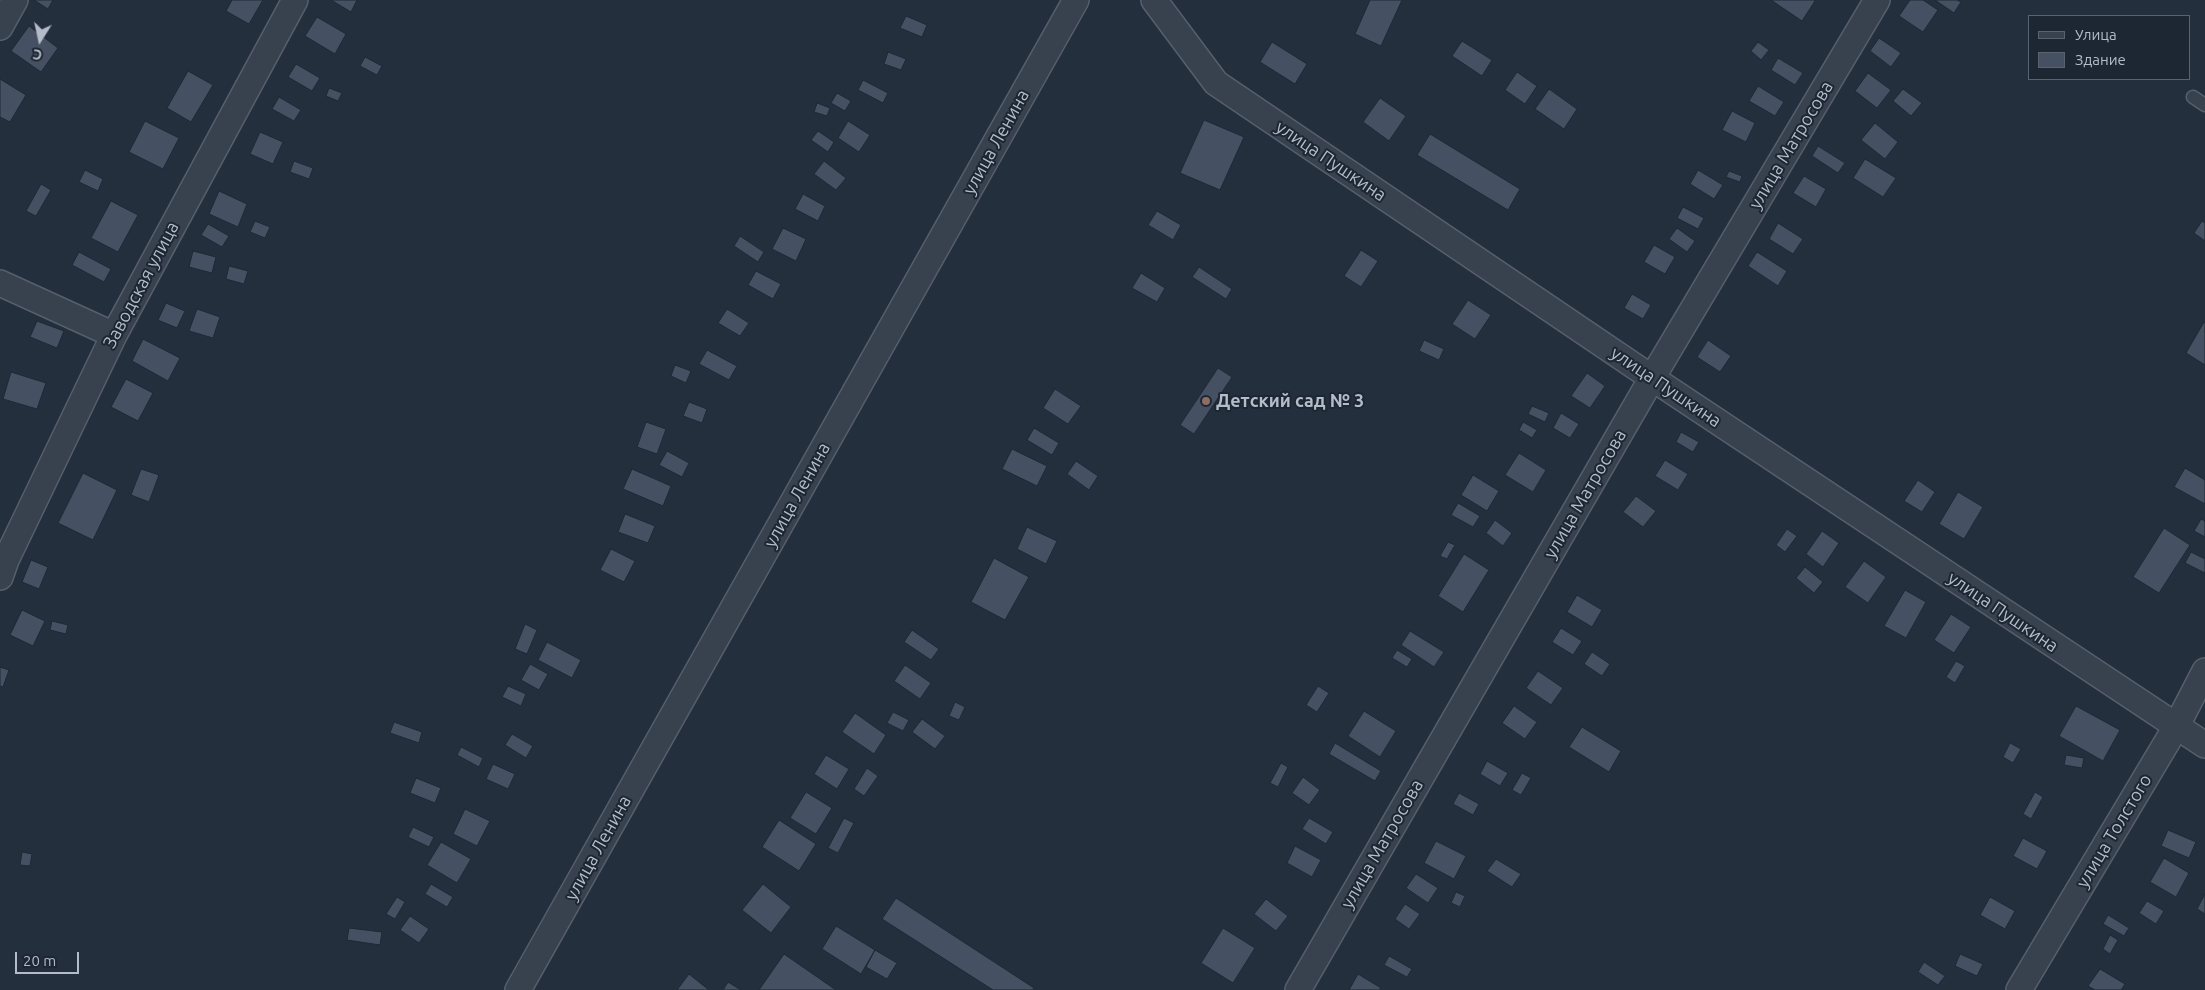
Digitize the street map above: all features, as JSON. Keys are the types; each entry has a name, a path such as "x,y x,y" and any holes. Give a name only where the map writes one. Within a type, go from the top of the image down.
{"street":[{"path":"0,27 15,0"},
{"name":"Заводская улица","path":"2,565 114,334 295,0"},
{"name":"улица Ленина","path":"518,990 1076,0"},
{"name":"улица Пушкина","path":"1154,0 1216,83 1652,378 2205,745"},
{"name":"улица Матросова","path":"1298,990 1652,378 1877,0"},
{"path":"0,283 114,334"},
{"name":"улица Толстого","path":"2019,990 2176,727 2205,671"}],"lane":[{"path":"2193,97 2205,105"}],"building":[{"path":"34,0 53,0 48,9"},
{"path":"232,0 263,0 249,24 226,11"},
{"path":"331,0 357,0 351,12"},
{"path":"1370,0 1402,0 1381,46 1355,34"},
{"path":"1771,0 1814,0 1815,1 1802,21"},
{"path":"1910,0 1923,0 1938,10 1923,32 1899,16"},
{"path":"1935,0 1957,0 1961,2 1954,13"},
{"path":"906,16 927,25 922,37 900,28"},
{"path":"317,17 346,34 335,54 305,36"},
{"path":"29,26 58,48 41,72 11,51"},
{"path":"1879,38 1901,53 1891,67 1870,51"},
{"path":"1462,41 1492,60 1482,76 1452,56"},
{"path":"1272,42 1307,64 1295,84 1260,62"},
{"path":"1758,42 1769,50 1761,60 1751,51"},
{"path":"888,52 906,59 901,70 884,64"},
{"path":"365,57 382,66 377,75 360,66"},
{"path":"1778,58 1803,73 1795,85 1771,70"},
{"path":"296,64 320,78 312,91 288,77"},
{"path":"188,71 213,85 191,122 167,108"},
{"path":"1517,72 1537,86 1525,104 1505,90"},
{"path":"1868,73 1891,90 1877,108 1855,91"},
{"path":"0,79 26,95 10,122 0,117"},
{"path":"863,80 888,93 883,103 858,90"},
{"path":"1758,86 1784,102 1775,116 1749,101"},
{"path":"329,88 342,93 338,101 326,96"},
{"path":"1549,89 1577,109 1564,129 1535,109"},
{"path":"1903,89 1922,103 1911,116 1893,101"},
{"path":"837,93 851,101 845,111 831,103"},
{"path":"279,97 301,110 294,121 272,109"},
{"path":"1380,98 1406,116 1389,141 1363,122"},
{"path":"817,103 830,108 827,116 814,112"},
{"path":"1732,111 1755,123 1746,142 1722,130"},
{"path":"1204,120 1244,137 1220,190 1180,173"},
{"path":"145,121 179,138 163,169 129,152"},
{"path":"848,121 870,135 859,152 838,138"},
{"path":"1875,123 1898,142 1885,159 1861,140"},
{"path":"818,131 834,142 828,152 811,140"},
{"path":"260,132 283,142 273,164 250,154"},
{"path":"1430,134 1520,189 1508,210 1417,155"},
{"path":"1818,146 1845,163 1838,173 1812,156"},
{"path":"1865,159 1896,178 1883,197 1853,178"},
{"path":"294,161 313,168 309,179 290,172"},
{"path":"824,161 846,178 836,190 814,174"},
{"path":"85,170 103,179 98,191 79,182"},
{"path":"1698,170 1723,185 1714,199 1690,184"},
{"path":"1729,171 1742,176 1740,182 1726,177"},
{"path":"1804,176 1826,189 1816,207 1793,193"},
{"path":"41,184 51,190 36,216 26,211"},
{"path":"219,191 247,204 238,227 209,214"},
{"path":"803,194 825,206 818,221 795,209"},
{"path":"111,201 138,215 118,252 91,238"},
{"path":"1683,207 1704,218 1698,229 1677,218"},
{"path":"1157,211 1181,225 1173,240 1148,225"},
{"path":"255,221 270,227 265,238 250,232"},
{"path":"2202,221 2205,223 2205,241 2194,233"},
{"path":"1778,223 1803,239 1793,254 1769,239"},
{"path":"208,224 229,236 222,247 201,235"},
{"path":"783,228 806,239 796,261 772,249"},
{"path":"1677,228 1695,241 1687,252 1669,239"},
{"path":"740,236 764,252 758,262 734,246"},
{"path":"1654,245 1675,257 1665,274 1644,262"},
{"path":"1361,250 1378,261 1361,287 1344,276"},
{"path":"193,251 216,257 212,273 189,267"},
{"path":"79,252 111,269 104,282 72,265"},
{"path":"1757,252 1787,271 1778,286 1748,266"},
{"path":"229,266 248,271 244,284 226,279"},
{"path":"1199,267 1232,289 1226,299 1192,277"},
{"path":"756,271 781,284 773,299 748,285"},
{"path":"1141,273 1165,288 1157,302 1132,288"},
{"path":"1632,294 1651,305 1643,319 1624,308"},
{"path":"1468,300 1491,315 1475,339 1452,324"},
{"path":"166,303 185,311 177,328 158,320"},
{"path":"197,309 220,317 213,338 189,331"},
{"path":"727,309 749,323 740,336 718,323"},
{"path":"37,321 64,331 57,348 30,337"},
{"path":"2205,322 2205,365 2186,353"},
{"path":"143,339 180,358 168,381 132,361"},
{"path":"1424,340 1444,349 1439,360 1419,351"},
{"path":"1708,340 1731,356 1720,372 1697,357"},
{"path":"707,350 737,366 729,380 699,364"},
{"path":"675,365 691,371 686,383 671,376"},
{"name":"Детский сад № 3","path":"1218,368 1232,377 1194,434 1180,425"},
{"path":"11,372 46,383 37,409 3,399"},
{"path":"1587,373 1605,386 1590,408 1571,396"},
{"path":"126,379 153,393 138,421 111,407"},
{"path":"1055,389 1081,406 1068,424 1043,408"},
{"path":"689,402 707,409 702,423 683,416"},
{"path":"1532,406 1549,413 1545,422 1528,414"},
{"path":"1561,413 1579,424 1570,438 1553,428"},
{"path":"646,422 666,429 657,454 637,447"},
{"path":"1523,422 1537,430 1532,438 1519,430"},
{"path":"1034,428 1059,443 1052,455 1027,440"},
{"path":"1681,432 1699,442 1693,452 1676,442"},
{"path":"1012,449 1047,466 1037,486 1002,469"},
{"path":"667,451 689,463 682,477 659,465"},
{"path":"1519,453 1546,470 1533,492 1505,475"},
{"path":"1665,460 1688,474 1678,490 1655,476"},
{"path":"1076,461 1098,476 1089,490 1067,474"},
{"path":"2185,468 2205,480 2205,504 2174,487"},
{"path":"141,469 159,475 149,502 131,495"},
{"path":"632,469 671,486 663,506 623,489"},
{"path":"83,473 117,490 93,540 58,523"},
{"path":"1473,475 1499,491 1487,511 1461,495"},
{"path":"1918,480 1935,492 1922,512 1904,501"},
{"path":"1958,492 1983,507 1964,539 1939,524"},
{"path":"1636,496 1656,511 1643,527 1623,512"},
{"path":"1458,503 1480,516 1473,527 1451,515"},
{"path":"625,514 655,526 648,543 618,532"},
{"path":"2201,519 2205,521 2205,537 2194,531"},
{"path":"1495,520 1512,533 1503,546 1486,533"},
{"path":"1027,527 1057,541 1046,564 1017,549"},
{"path":"2164,528 2190,545 2159,593 2133,577"},
{"path":"1787,529 1797,536 1785,552 1776,545"},
{"path":"1822,531 1839,543 1823,567 1806,554"},
{"path":"1448,542 1455,545 1447,559 1440,556"},
{"path":"611,549 635,561 624,582 600,570"},
{"path":"2191,552 2205,559 2205,573 2185,563"},
{"path":"1464,554 1489,570 1463,612 1438,596"},
{"path":"994,558 1029,577 1005,620 971,602"},
{"path":"31,560 48,567 39,589 22,582"},
{"path":"1864,561 1886,577 1868,603 1845,587"},
{"path":"1805,567 1823,582 1814,593 1796,578"},
{"path":"1905,590 1926,602 1906,638 1884,626"},
{"path":"1577,595 1602,610 1592,627 1567,612"},
{"path":"22,610 45,621 33,646 10,635"},
{"path":"1951,614 1971,627 1954,653 1934,640"},
{"path":"52,621 68,625 66,634 50,630"},
{"path":"525,624 537,630 527,654 515,649"},
{"path":"1561,628 1582,641 1573,655 1552,642"},
{"path":"912,630 939,649 931,660 904,642"},
{"path":"1410,631 1444,652 1434,667 1401,645"},
{"path":"547,642 581,660 572,678 538,660"},
{"path":"1397,650 1412,659 1407,667 1392,658"},
{"path":"1592,652 1610,664 1602,676 1584,664"},
{"path":"1956,661 1965,666 1955,683 1946,677"},
{"path":"530,664 548,674 539,690 521,680"},
{"path":"905,665 931,683 920,699 894,681"},
{"path":"0,667 9,670 3,687 0,686"},
{"path":"1538,671 1563,688 1551,705 1526,688"},
{"path":"508,686 526,694 521,706 502,697"},
{"path":"1318,686 1329,693 1317,712 1306,705"},
{"path":"955,702 965,707 959,720 949,716"},
{"path":"1514,706 1537,722 1525,739 1502,723"},
{"path":"2076,706 2120,730 2103,761 2059,736"},
{"path":"1364,711 1396,731 1380,757 1348,736"},
{"path":"893,712 909,720 903,731 887,723"},
{"path":"855,713 886,735 874,754 842,732"},
{"path":"922,719 945,736 935,749 912,732"},
{"path":"394,722 422,732 419,743 390,733"},
{"path":"1582,727 1621,751 1609,772 1569,747"},
{"path":"512,734 533,746 526,758 505,745"},
{"path":"1335,743 1381,771 1375,781 1329,754"},
{"path":"2010,743 2021,749 2013,763 2003,757"},
{"path":"461,747 483,758 479,767 457,755"},
{"path":"826,755 849,769 837,789 814,774"},
{"path":"2066,755 2084,758 2082,768 2064,765"},
{"path":"1487,761 1508,773 1500,786 1480,774"},
{"path":"1281,763 1288,767 1278,787 1270,783"},
{"path":"493,764 515,774 508,789 486,779"},
{"path":"867,768 878,776 864,796 854,789"},
{"path":"1522,773 1531,778 1521,795 1512,790"},
{"path":"1303,777 1320,790 1309,805 1292,793"},
{"path":"416,778 441,788 435,803 410,793"},
{"path":"806,792 832,808 816,834 790,818"},
{"path":"2035,792 2043,797 2031,819 2023,814"},
{"path":"1459,793 1479,804 1473,815 1453,804"},
{"path":"465,809 490,821 477,846 453,834"},
{"path":"844,818 854,823 838,853 828,848"},
{"path":"1309,818 1333,832 1326,844 1302,829"},
{"path":"779,820 816,844 799,871 762,847"},
{"path":"413,827 434,837 429,847 408,837"},
{"path":"2168,830 2196,842 2189,858 2161,846"},
{"path":"2023,838 2047,851 2037,869 2013,856"},
{"path":"1436,841 1466,856 1454,879 1424,863"},
{"path":"441,842 471,859 457,883 427,865"},
{"path":"1295,846 1321,860 1312,877 1287,863"},
{"path":"22,852 32,854 30,866 20,865"},
{"path":"2164,858 2189,873 2176,897 2150,882"},
{"path":"1496,859 1521,874 1512,887 1487,871"},
{"path":"1416,874 1438,888 1428,903 1406,888"},
{"path":"431,884 453,897 447,907 425,894"},
{"path":"763,884 791,907 771,933 742,910"},
{"path":"1456,892 1465,896 1460,907 1451,903"},
{"path":"2205,894 2205,914 2197,909"},
{"path":"397,897 405,902 395,919 386,914"},
{"path":"1990,897 2015,911 2005,929 1980,915"},
{"path":"896,898 1034,988 1033,990 993,990 882,919"},
{"path":"1266,899 1288,916 1276,931 1254,914"},
{"path":"2147,901 2164,911 2156,924 2139,913"},
{"path":"1405,904 1420,914 1409,929 1395,919"},
{"path":"2108,915 2129,928 2124,936 2103,924"},
{"path":"410,916 429,929 419,943 400,930"},
{"path":"836,926 875,950 861,974 822,949"},
{"path":"349,928 382,932 380,945 347,940"},
{"path":"1223,928 1255,948 1233,983 1201,963"},
{"path":"2110,935 2118,940 2110,954 2103,949"},
{"path":"875,950 897,963 887,979 866,967"},
{"path":"784,954 836,990 759,990"},
{"path":"1960,954 1983,964 1977,976 1955,966"},
{"path":"1389,956 1412,969 1407,977 1384,965"},
{"path":"1924,962 1945,976 1938,985 1918,972"},
{"path":"2100,969 2125,984 2121,990 2095,990 2088,986"},
{"path":"689,974 709,990 677,990"},
{"path":"1358,974 1381,988 1379,990 1349,990"},
{"path":"728,982 741,990 723,990"}],"place":[{"name":"Детский сад № 3","path":"1206,401"}]}
